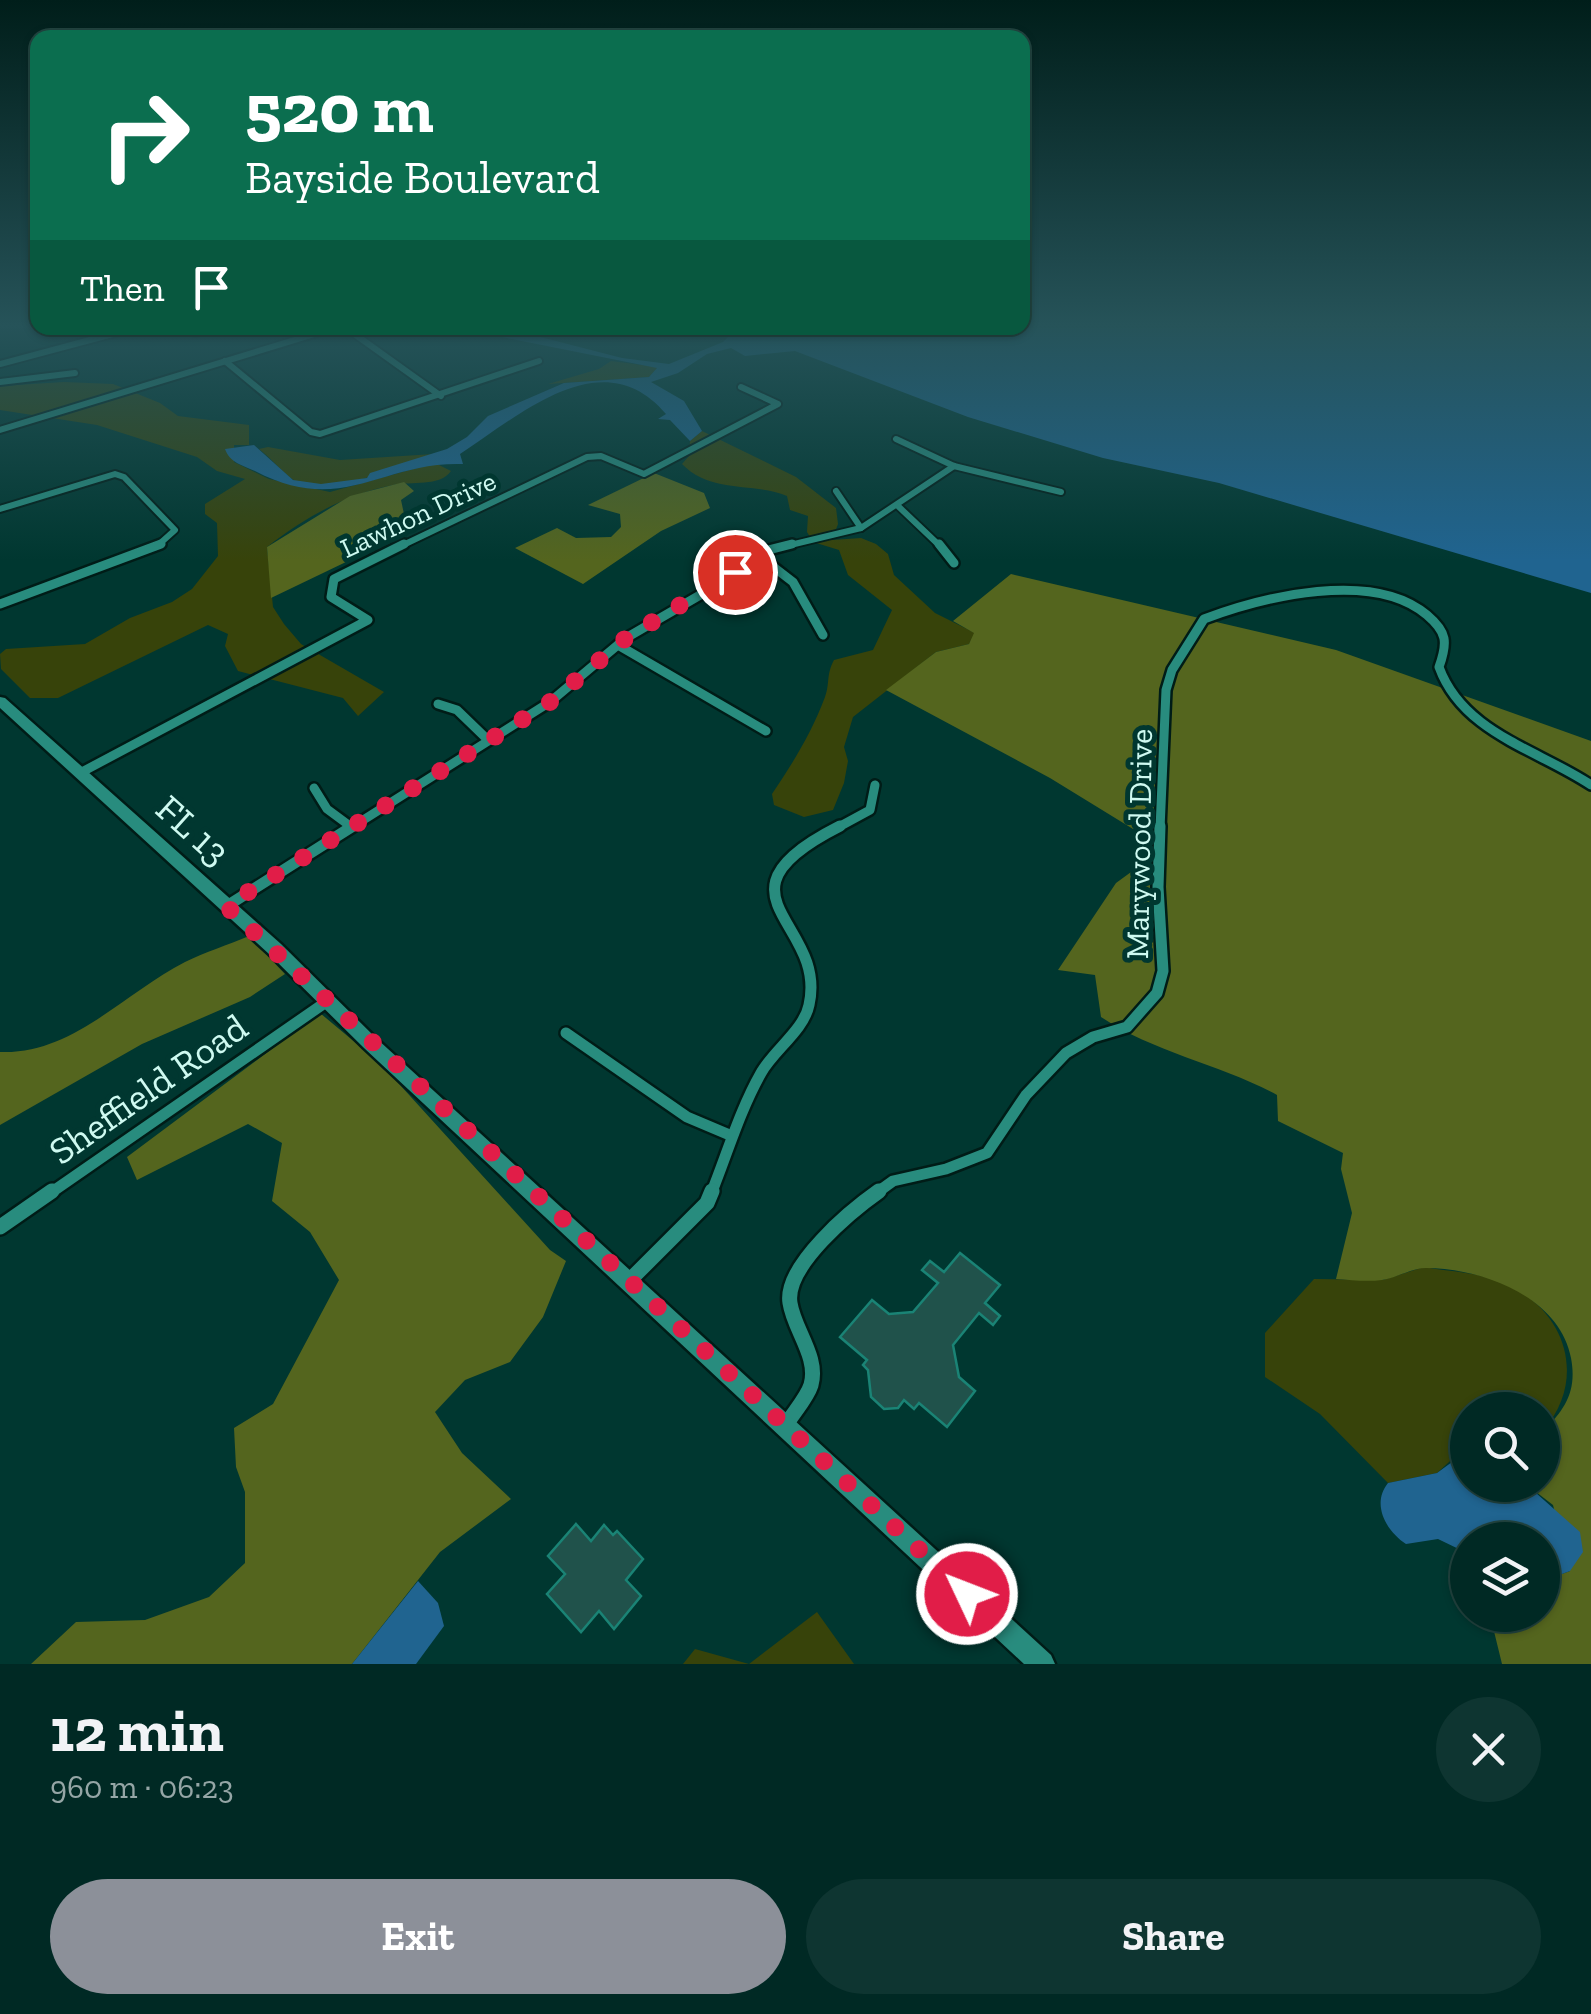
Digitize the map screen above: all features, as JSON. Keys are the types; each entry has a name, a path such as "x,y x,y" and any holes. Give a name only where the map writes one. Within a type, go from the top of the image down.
{"main road":[{"name":"FL 13","path":"0,700 329,1000 1042,1664"}],"street":[{"path":"0,430 79,406"},
{"path":"279,406 311,432 338,431 413,406"},
{"name":"Lawhon Drive","path":"80,773 368,620 331,597 332,583 344,573 591,456 644,474 775,406"},
{"path":"896,439 954,466 1061,492"},
{"path":"226,906 550,702 618,645 758,555 776,546 862,528 954,466"},
{"path":"0,508 115,474 124,477 175,530 159,546 0,604"},
{"path":"836,491 862,528"},
{"path":"898,506 926,528 954,563"},
{"path":"758,555 793,582 823,635"},
{"name":"Marywood Drive","path":"786,1425 811,1384 810,1358 788,1301 793,1278 844,1216 893,1181 946,1170 987,1153 1026,1095 1066,1053 1093,1037 1127,1027 1153,1000 1163,970 1158,888 1166,690 1172,670 1204,619 1306,592 1356,594 1409,605 1444,632 1441,678 1460,703 1499,734 1591,784"},
{"path":"618,645 766,730"},
{"path":"438,704 464,716 488,740"},
{"path":"629,1281 707,1203 760,1072 801,1022 813,998 808,958 773,902 779,873 794,854 834,826 870,810 875,785"},
{"path":"314,788 327,809 350,826"},
{"name":"Sheffield Road","path":"0,1227 329,1000"},
{"path":"566,1033 615,1063 682,1115 732,1136"}],"green space":[{"path":"0,406 164,406 178,416 249,425 249,445 234,445 234,462 269,479 330,492 435,463 451,471 433,481 393,485 342,501 267,547 273,607 284,624 301,644 384,692 358,716 343,698 238,671 225,646 228,634 208,625 58,698 30,698 1,669 0,654 6,649 85,644 192,589 218,556 217,523 205,514 205,504 245,479 217,471 197,457 97,425 0,410"},
{"path":"702,431 796,477 836,508 838,524 832,540 861,538 876,544 888,554 894,575 935,613 975,633 969,644 936,652 853,717 844,747 848,761 844,783 833,810 804,817 774,805 772,794 814,723 834,660 873,650 892,610 848,575 839,550 813,542 807,532 808,516 790,510 787,496 719,484 682,464 689,456 690,441"},
{"path":"268,447 340,460 434,454 365,478 325,486 295,481 259,449"},
{"path":"654,473 704,493 710,508 661,531 583,584 515,548 557,528 576,538 611,537 621,527 620,514 588,505"},
{"path":"404,482 414,491 401,500 404,514 423,525 271,598 267,547 350,496"},
{"path":"1011,574 1336,650 1591,741 1591,1664 1502,1664 1494,1632 1560,1632 1560,1575 1570,1571 1560,1522 1549,1502 1560,1502 1560,1412 1572,1380 1571,1358 1564,1337 1552,1319 1516,1290 1471,1274 1426,1268 1382,1280 1336,1279 1352,1213 1341,1169 1343,1153 1278,1121 1277,1095 1143,1040 1101,1017 1095,975 1058,970 1116,883 1164,848 1050,778 886,690 936,652 969,644 974,633 953,621"},
{"path":"249,936 285,974 250,997 142,1044 0,1125 0,1052 51,1044 97,1020 185,962"},
{"path":"320,1013 381,1064 550,1250 566,1261 543,1317 510,1362 465,1380 435,1412 462,1453 511,1499 440,1552 352,1664 31,1664 76,1622 145,1620 209,1597 245,1563 245,1492 236,1467 234,1428 273,1404 339,1280 310,1232 272,1201 282,1143 248,1124 137,1180 127,1157"},
{"path":"1424,1267 1493,1279 1517,1290 1552,1322 1562,1343 1567,1364 1560,1403 1560,1392 1450,1392 1450,1461 1437,1473 1388,1483 1320,1414 1265,1377 1265,1333 1314,1279 1383,1280"},
{"path":"817,1612 854,1664 749,1664"},
{"path":"695,1649 749,1664 683,1664"}],"water":[{"path":"512,406 532,406 460,454 463,464 434,465 338,488 286,484 237,463 225,449 254,445 293,480 321,484 367,478 370,473 447,449 467,437 488,416"},
{"path":"656,406 687,406 702,431 690,441 670,420 658,419 666,414"},
{"path":"938,406 1591,406 1591,593 1219,483 1103,458"},
{"path":"1450,1463 1450,1502 1546,1502 1580,1532 1583,1552 1570,1571 1560,1575 1560,1522 1450,1522 1450,1545 1438,1539 1406,1544 1392,1532 1383,1516 1383,1491 1388,1483 1437,1473"},
{"path":"418,1581 438,1603 444,1626 416,1664 352,1664"}],"building":[{"path":"960,1253 1000,1285 985,1303 1000,1316 993,1325 979,1313 953,1345 959,1377 975,1391 947,1427 919,1403 914,1409 904,1400 898,1408 884,1409 871,1397 868,1370 863,1365 867,1360 840,1337 872,1300 889,1314 913,1312 938,1283 922,1270 930,1261 944,1272"},
{"path":"576,1524 591,1541 604,1525 613,1535 617,1531 643,1559 626,1580 641,1596 614,1629 599,1611 581,1632 547,1594 565,1574 548,1556"}],"route":[{"path":"735,572 626,638 550,702 226,906 967,1594"}]}
